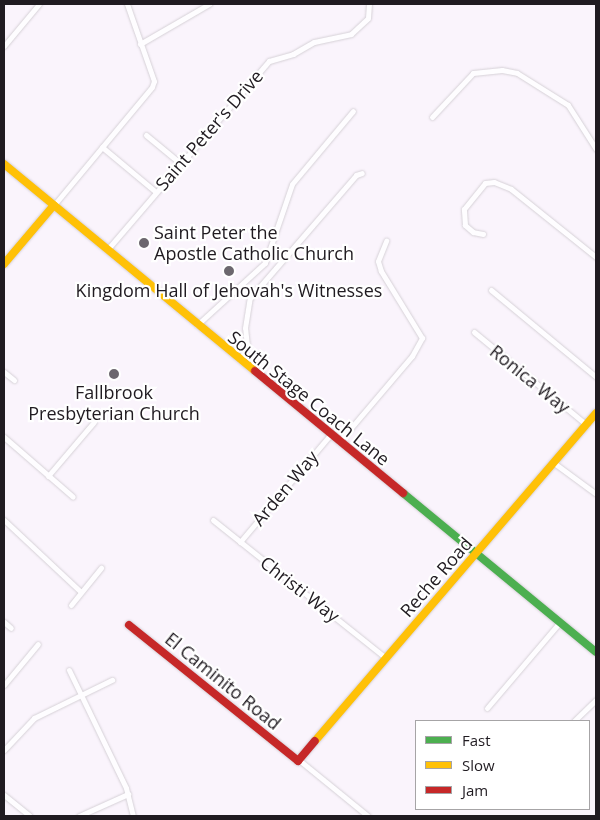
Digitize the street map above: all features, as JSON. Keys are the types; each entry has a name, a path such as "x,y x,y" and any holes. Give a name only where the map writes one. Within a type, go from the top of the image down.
{"main road":[{"name":"South Stage Coach Lane","path":"4,164 196,325 596,652"},
{"path":"4,264 54,205"},
{"name":"Reche Road","path":"298,760 596,413"},
{"name":"El Caminito Road","path":"129,625 298,760"}],"street":[{"path":"4,46 39,4"},
{"path":"54,205 152,87 154,81 127,4"},
{"path":"140,44 209,4"},
{"name":"Saint Peter's Drive","path":"107,250 269,61 293,54 314,42 351,34 368,18 369,4"},
{"path":"432,117 473,73 502,70 517,73 568,106 596,149"},
{"path":"196,325 265,263 292,184 353,111"},
{"path":"146,135 180,163"},
{"path":"102,147 156,192"},
{"path":"240,361 248,346 245,328 250,298 356,175 362,173"},
{"path":"483,234 473,232 465,224 464,209 485,183 494,182 511,189 596,258"},
{"path":"339,442 412,356 422,338 381,271 378,260 386,241"},
{"path":"491,290 596,377"},
{"name":"Ronica Way","path":"474,332 586,425"},
{"path":"4,372 14,380"},
{"path":"48,476 94,422"},
{"name":"Arden Way","path":"240,542 330,435"},
{"path":"4,437 73,496"},
{"path":"554,463 596,494"},
{"path":"4,520 81,592"},
{"name":"Christi Way","path":"213,520 386,658"},
{"path":"71,605 101,568"},
{"path":"4,622 11,628"},
{"path":"487,708 559,622"},
{"path":"4,685 38,644"},
{"path":"69,670 128,794 133,816"},
{"path":"4,750 34,718 112,680"},
{"path":"575,720 596,700"},
{"path":"298,760 368,816"},
{"path":"79,816 128,794"},
{"path":"4,795 30,816"}],"traffic: fast":[{"path":"403,493 596,652"}],"traffic: slow":[{"path":"4,164 255,371"},
{"path":"4,264 54,205"},
{"path":"315,741 596,413"}],"traffic: jam":[{"path":"255,371 403,493"},
{"path":"129,625 298,761 315,741"}],"place":[{"name":"Saint Peter the Apostle Catholic Church","path":"144,243"},
{"name":"Kingdom Hall of Jehovah's Witnesses","path":"229,271"},
{"name":"Fallbrook Presbyterian Church","path":"114,374"}]}
